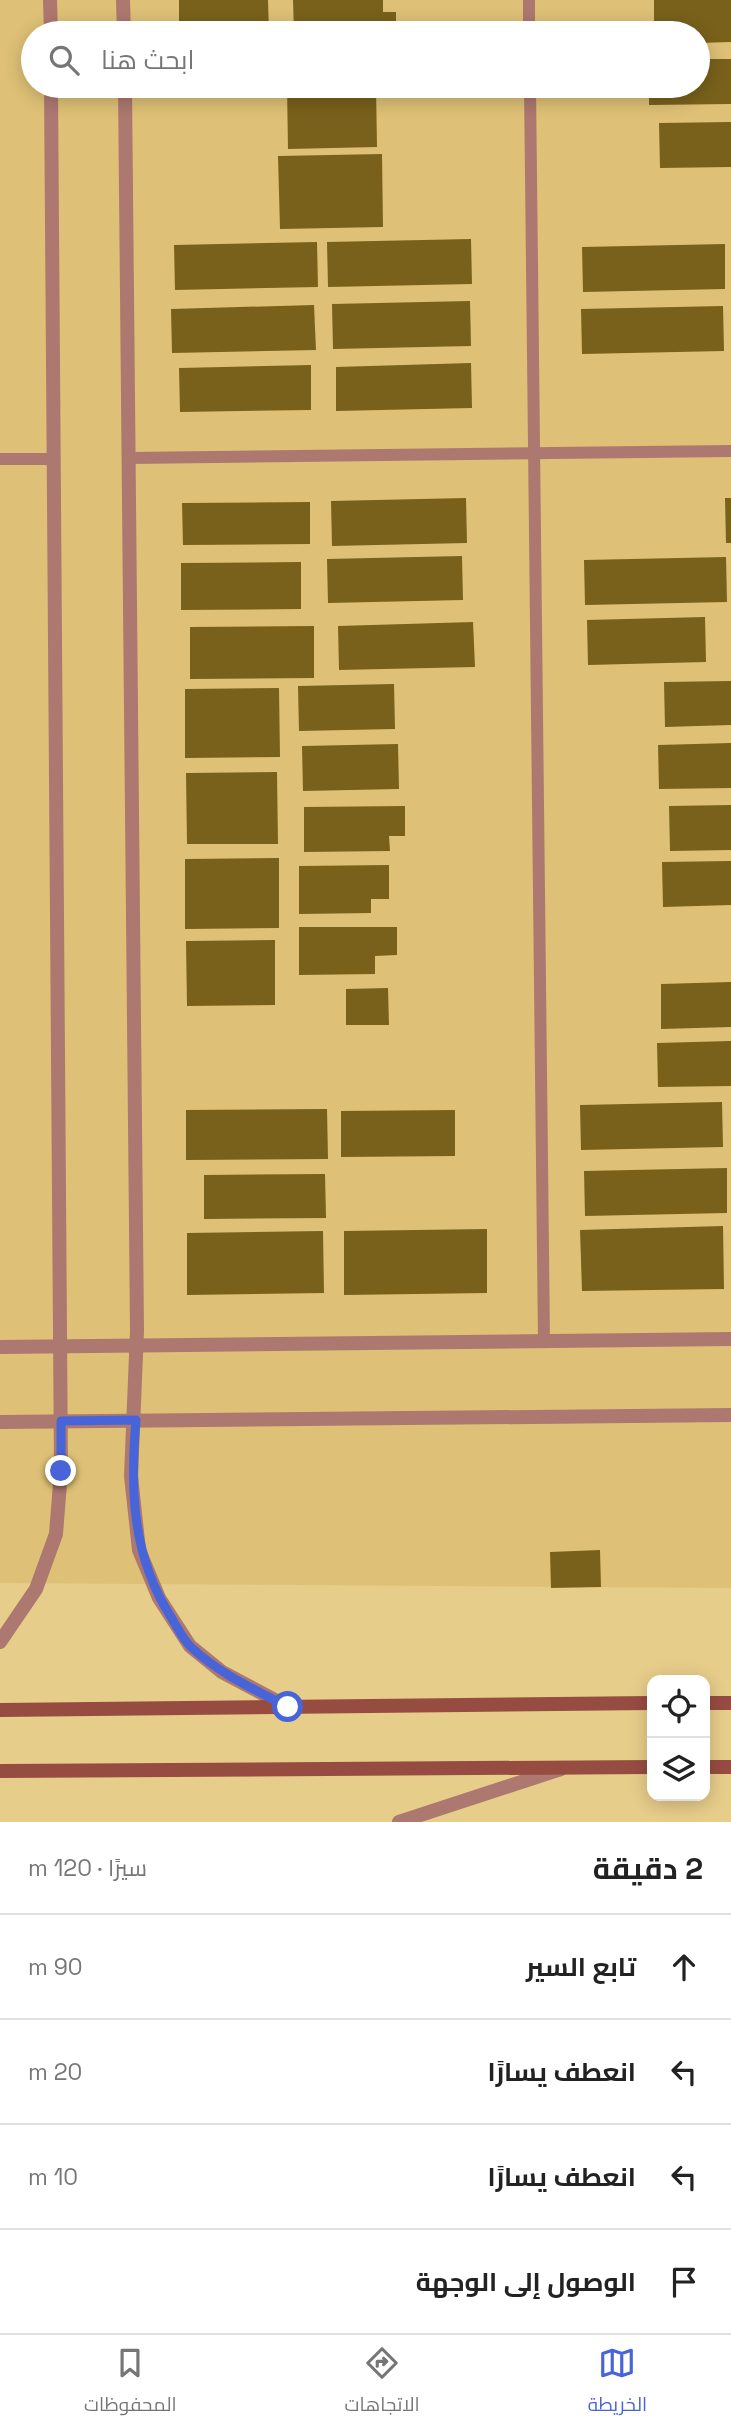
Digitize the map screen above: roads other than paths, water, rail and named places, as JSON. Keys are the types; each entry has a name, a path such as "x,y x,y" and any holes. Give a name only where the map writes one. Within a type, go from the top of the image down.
{"main road":[{"path":"0,1710 647,1703"},
{"path":"710,1703 731,1703"},
{"path":"710,1767 731,1766"},
{"path":"0,1771 647,1767"}],"street":[{"path":"50,0 51,21"},
{"path":"124,0 124,21"},
{"path":"0,1642 36,1589 56,1534 61,1421 51,98"},
{"path":"125,98 137,1346 136,1420 131,1476 139,1550 159,1598 190,1646 222,1672 288,1707"},
{"path":"0,1347 731,1339"},
{"path":"0,1422 731,1415"},
{"path":"399,1822 567,1767"}],"lane":[{"path":"529,0 529,21"},
{"path":"530,98 544,1341"},
{"path":"130,458 731,451"},
{"path":"0,459 54,459"}]}
